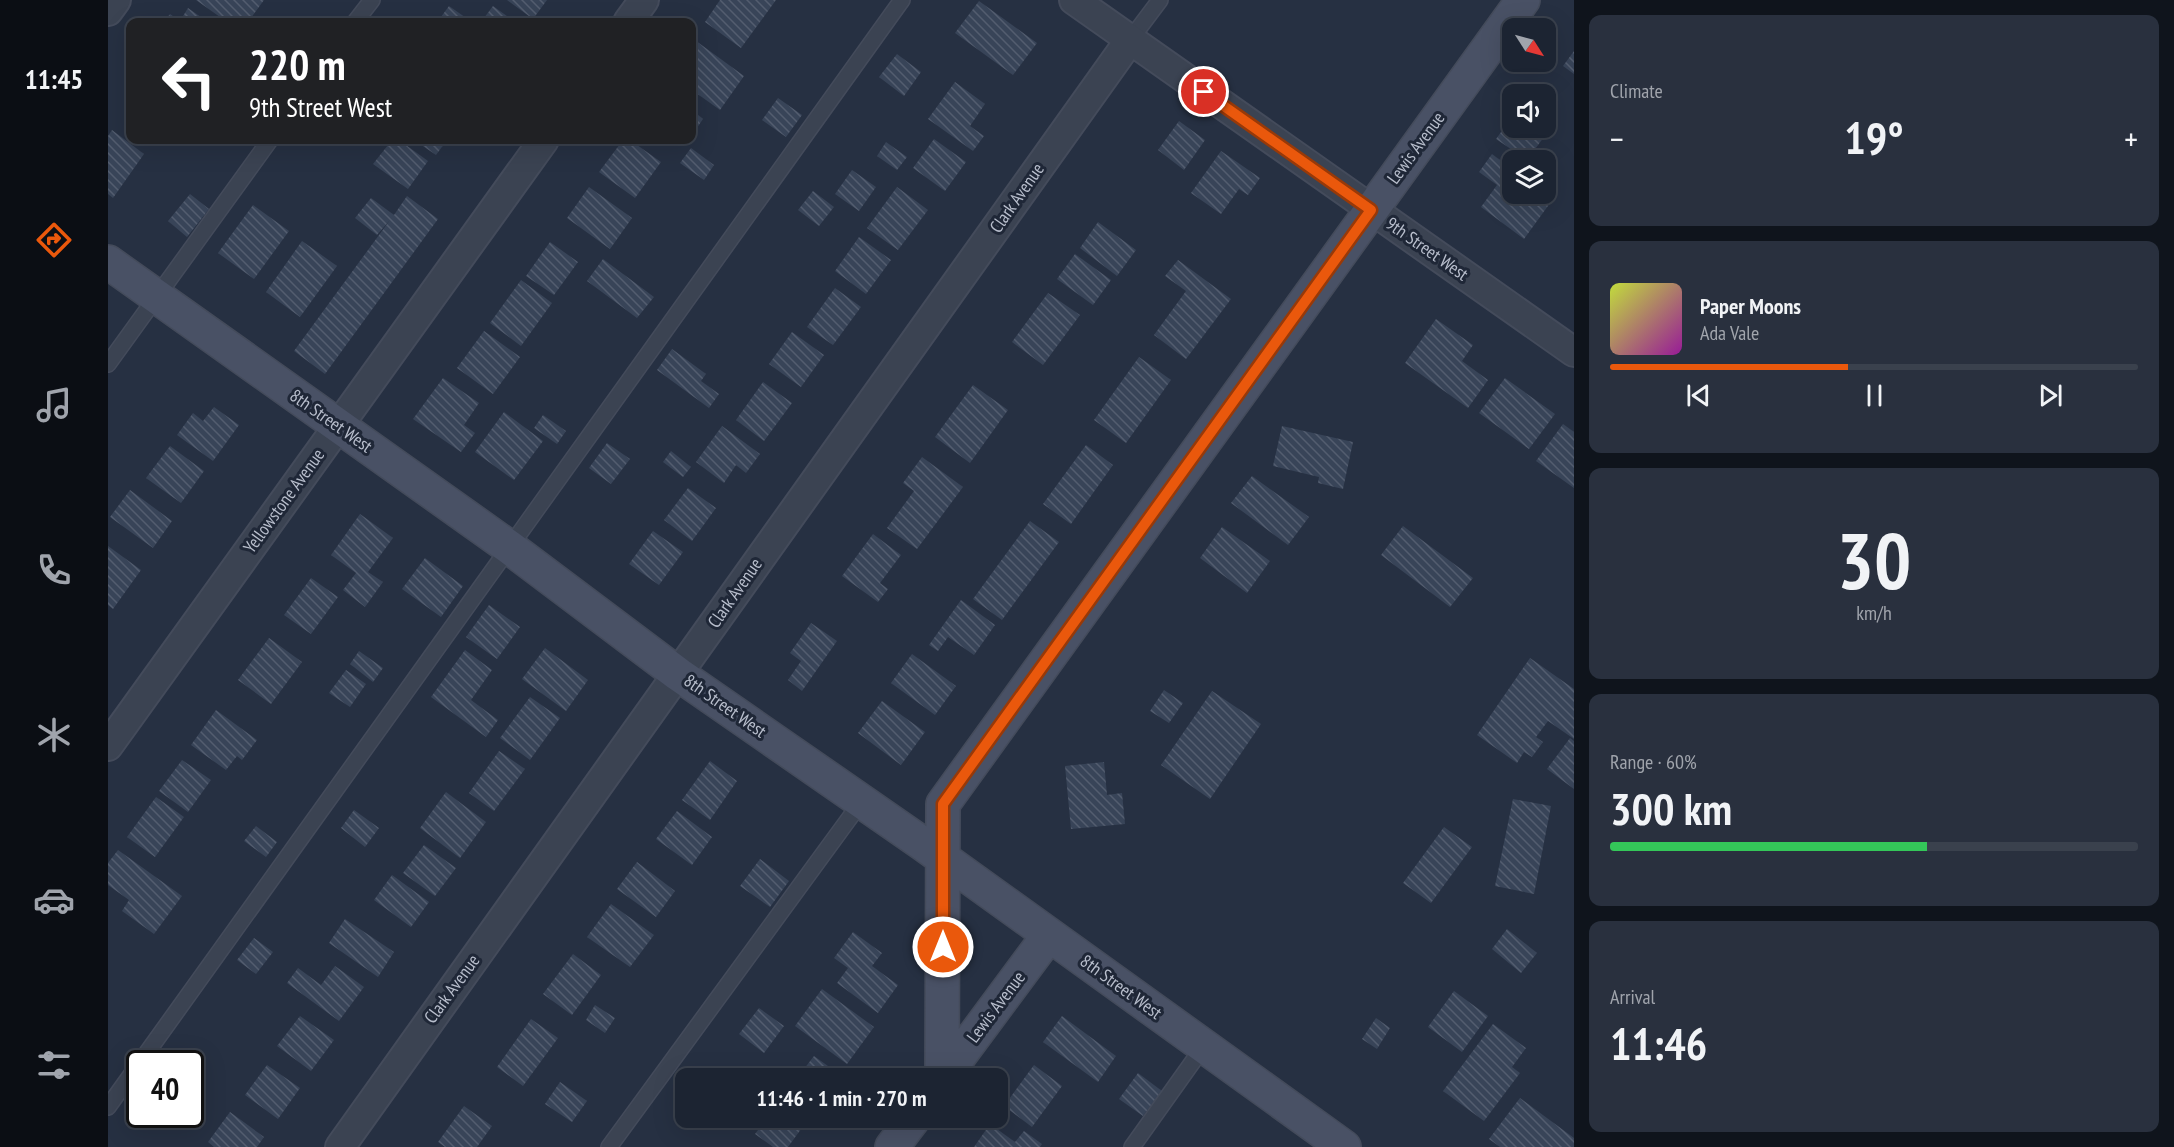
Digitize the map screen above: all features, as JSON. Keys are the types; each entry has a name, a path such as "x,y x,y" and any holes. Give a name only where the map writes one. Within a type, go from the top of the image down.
{"street":[{"path":"108,11 116,0"},
{"path":"631,18 644,0"},
{"name":"9th Street West","path":"1074,0 1574,352"},
{"name":"Lewis Avenue","path":"943,1068 943,804 1523,0"},
{"name":"Clark Avenue","path":"340,1147 1130,39"},
{"name":"Yellowstone Avenue","path":"108,746 541,144"},
{"name":"8th Street West","path":"108,262 509,547 678,674 944,859 1344,1147"},
{"name":"Lewis Avenue","path":"950,1068 1049,935"},
{"path":"892,1147 906,1128"}],"lane":[{"path":"358,18 372,0"},
{"path":"108,1107 902,0"},
{"path":"1130,39 1160,0"},
{"path":"108,364 267,144"},
{"path":"609,1147 862,801"},
{"path":"1132,1147 1204,1046"}],"building":[{"path":"196,0 264,0 251,18 221,18"},
{"path":"507,0 547,0 532,18"},
{"path":"720,0 776,0 741,48 705,22"},
{"path":"979,1 1037,43 1013,75 955,33"},
{"path":"449,6 466,18 440,18"},
{"path":"493,6 510,18 484,18"},
{"path":"188,8 202,18 182,18"},
{"path":"696,41 744,76 720,110 696,93"},
{"path":"1574,51 1574,74 1563,66"},
{"path":"897,54 921,72 904,96 879,77"},
{"path":"955,82 985,104 970,126 984,136 973,151 928,119"},
{"path":"778,98 802,115 786,137 762,120"},
{"path":"696,113 703,119 696,129"},
{"path":"1179,121 1205,140 1184,170 1158,150"},
{"path":"112,130 126,140 126,144 131,144 144,154 113,198 108,194 108,136"},
{"path":"1502,131 1502,138 1543,138 1534,150 1512,150 1496,139"},
{"path":"934,139 966,162 945,191 913,168"},
{"path":"886,142 907,157 897,170 877,156"},
{"path":"389,144 405,144 428,161 408,189 373,164"},
{"path":"420,144 444,144 436,155"},
{"path":"620,144 636,144 661,162 635,198 599,172"},
{"path":"691,148 714,165 704,180 680,163"},
{"path":"1221,151 1260,178 1248,195 1239,189 1221,214 1191,193"},
{"path":"1492,154 1502,162 1502,204 1549,204 1524,239 1481,207 1497,185 1479,172"},
{"path":"852,170 876,187 859,211 835,194"},
{"path":"589,187 632,218 610,249 567,218"},
{"path":"897,187 928,210 898,250 867,228"},
{"path":"813,191 834,207 819,226 798,210"},
{"path":"190,194 209,209 187,237 168,221"},
{"path":"407,196 438,219 325,374 294,351 390,220 377,235 355,218 371,198 394,215"},
{"path":"253,205 289,231 254,279 218,253"},
{"path":"1098,222 1136,250 1117,276 1080,248"},
{"path":"859,237 891,260 866,294 835,271"},
{"path":"302,241 337,266 300,317 266,292"},
{"path":"550,242 578,262 554,295 526,276"},
{"path":"1075,254 1111,280 1093,305 1057,279"},
{"path":"603,259 654,297 637,318 587,281"},
{"path":"1178,260 1231,299 1186,359 1154,335 1186,291 1165,276"},
{"path":"521,280 552,303 521,346 490,323"},
{"path":"835,288 861,307 833,345 807,327"},
{"path":"1048,293 1080,315 1043,365 1012,342"},
{"path":"1436,319 1473,345 1462,361 1488,380 1468,408 1405,363"},
{"path":"484,331 520,357 493,394 457,368"},
{"path":"792,332 824,355 801,387 769,364"},
{"path":"672,349 706,374 701,381 719,394 709,408 657,370"},
{"path":"1139,357 1171,380 1126,443 1094,420"},
{"path":"443,378 479,403 464,425 475,433 461,452 413,419"},
{"path":"1505,378 1555,414 1529,449 1479,413"},
{"path":"763,382 792,403 764,441 736,420"},
{"path":"973,385 1008,410 970,463 935,437"},
{"path":"214,407 239,425 213,461 177,435 193,413 203,421"},
{"path":"504,412 543,441 514,480 475,452"},
{"path":"543,415 566,431 557,444 534,428"},
{"path":"1563,424 1574,432 1574,488 1536,461"},
{"path":"722,426 760,454 746,473 736,465 724,483 696,462"},
{"path":"1282,426 1353,442 1343,489 1318,483 1319,477 1273,466"},
{"path":"607,443 630,459 611,484 589,468"},
{"path":"1086,445 1113,465 1071,524 1043,504"},
{"path":"170,446 204,471 181,503 146,478"},
{"path":"671,451 691,467 683,477 663,462"},
{"path":"922,457 963,487 917,549 887,528 914,491 903,483"},
{"path":"1252,476 1309,517 1288,545 1231,503"},
{"path":"688,488 716,508 692,541 664,520"},
{"path":"130,490 172,521 153,548 110,517"},
{"path":"360,514 393,538 368,572 383,582 365,607 343,590 356,573 331,555"},
{"path":"1030,521 1059,542 1002,620 973,599"},
{"path":"1403,526 1473,578 1450,607 1381,555"},
{"path":"1222,527 1270,561 1247,593 1200,558"},
{"path":"653,531 683,552 659,585 629,564"},
{"path":"873,534 901,555 880,583 888,589 878,602 842,576"},
{"path":"108,546 141,570 113,609 108,605"},
{"path":"425,558 463,586 441,617 402,589"},
{"path":"311,578 338,597 311,634 284,615"},
{"path":"961,600 995,625 974,655 948,637 938,651 929,645"},
{"path":"489,605 520,627 497,659 466,637"},
{"path":"811,623 837,641 802,691 788,680 801,661 790,653"},
{"path":"269,638 302,662 271,704 238,680"},
{"path":"545,648 588,680 566,711 522,679"},
{"path":"465,650 492,670 471,700 498,720 486,737 431,697"},
{"path":"359,651 383,668 373,682 350,664"},
{"path":"912,654 956,686 935,715 891,683"},
{"path":"1530,658 1574,689 1574,739 1548,721 1536,737 1543,742 1532,757 1524,752 1517,763 1477,735"},
{"path":"346,670 366,684 350,707 329,693"},
{"path":"1164,690 1183,703 1169,723 1150,711"},
{"path":"1212,691 1261,724 1210,799 1161,765"},
{"path":"530,697 560,718 530,760 500,738"},
{"path":"882,701 925,732 901,765 858,733"},
{"path":"216,710 257,740 242,760 237,756 226,770 191,745"},
{"path":"1570,738 1574,741 1574,789 1547,769"},
{"path":"499,751 525,769 494,811 469,793"},
{"path":"182,760 211,780 188,812 159,791"},
{"path":"710,761 737,781 710,820 682,800"},
{"path":"1104,762 1107,795 1122,793 1125,824 1071,829 1065,766"},
{"path":"446,792 486,822 460,858 420,828"},
{"path":"156,797 184,817 155,857 127,837"},
{"path":"1513,799 1551,806 1534,894 1495,886"},
{"path":"354,810 379,828 365,847 341,828"},
{"path":"677,811 712,837 692,865 656,839"},
{"path":"256,826 277,842 266,857 244,841"},
{"path":"1444,827 1472,847 1431,903 1403,883"},
{"path":"424,845 456,868 435,896 403,873"},
{"path":"118,850 182,896 154,934 122,911 129,900 108,885 108,863"},
{"path":"760,859 789,881 770,907 740,886"},
{"path":"637,862 675,891 656,917 617,889"},
{"path":"392,875 429,902 411,927 374,900"},
{"path":"611,904 654,935 630,967 587,937"},
{"path":"345,919 394,952 378,977 329,943"},
{"path":"1507,929 1537,953 1521,973 1492,949"},
{"path":"853,932 882,953 872,966 898,985 878,1013 837,983 848,968 834,958"},
{"path":"254,938 273,952 256,974 237,960"},
{"path":"573,954 601,975 572,1015 543,994"},
{"path":"335,966 364,987 339,1021 287,983 298,968 321,985"},
{"path":"822,989 874,1027 847,1064 795,1026"},
{"path":"1454,991 1488,1016 1462,1052 1428,1027"},
{"path":"595,1005 615,1018 605,1033 586,1020"},
{"path":"759,1008 784,1026 764,1053 739,1034"},
{"path":"300,1016 334,1040 311,1071 277,1046"},
{"path":"1062,1016 1116,1056 1098,1082 1043,1042"},
{"path":"1376,1018 1390,1028 1377,1049 1362,1039"},
{"path":"531,1019 558,1038 523,1086 497,1067"},
{"path":"1493,1024 1526,1048 1512,1067 1520,1073 1484,1121 1443,1091"},
{"path":"814,1056 831,1068 805,1068"},
{"path":"267,1065 300,1088 278,1119 245,1095"},
{"path":"1034,1065 1062,1086 1032,1127 1008,1109 1008,1101"},
{"path":"1138,1073 1162,1091 1143,1116 1119,1099"},
{"path":"560,1082 587,1101 572,1122 545,1104"},
{"path":"1520,1098 1574,1138 1574,1147 1500,1147 1489,1139"},
{"path":"464,1106 492,1126 477,1147 445,1147 438,1142"},
{"path":"230,1112 264,1137 257,1147 214,1147 208,1142"},
{"path":"760,1128 802,1128 788,1147 773,1147 755,1134"},
{"path":"987,1128 996,1128 1015,1142 1024,1131 1042,1144 1040,1147 974,1147"}],"route":[{"path":"943,947 943,804 1371,210 1204,92"}]}
